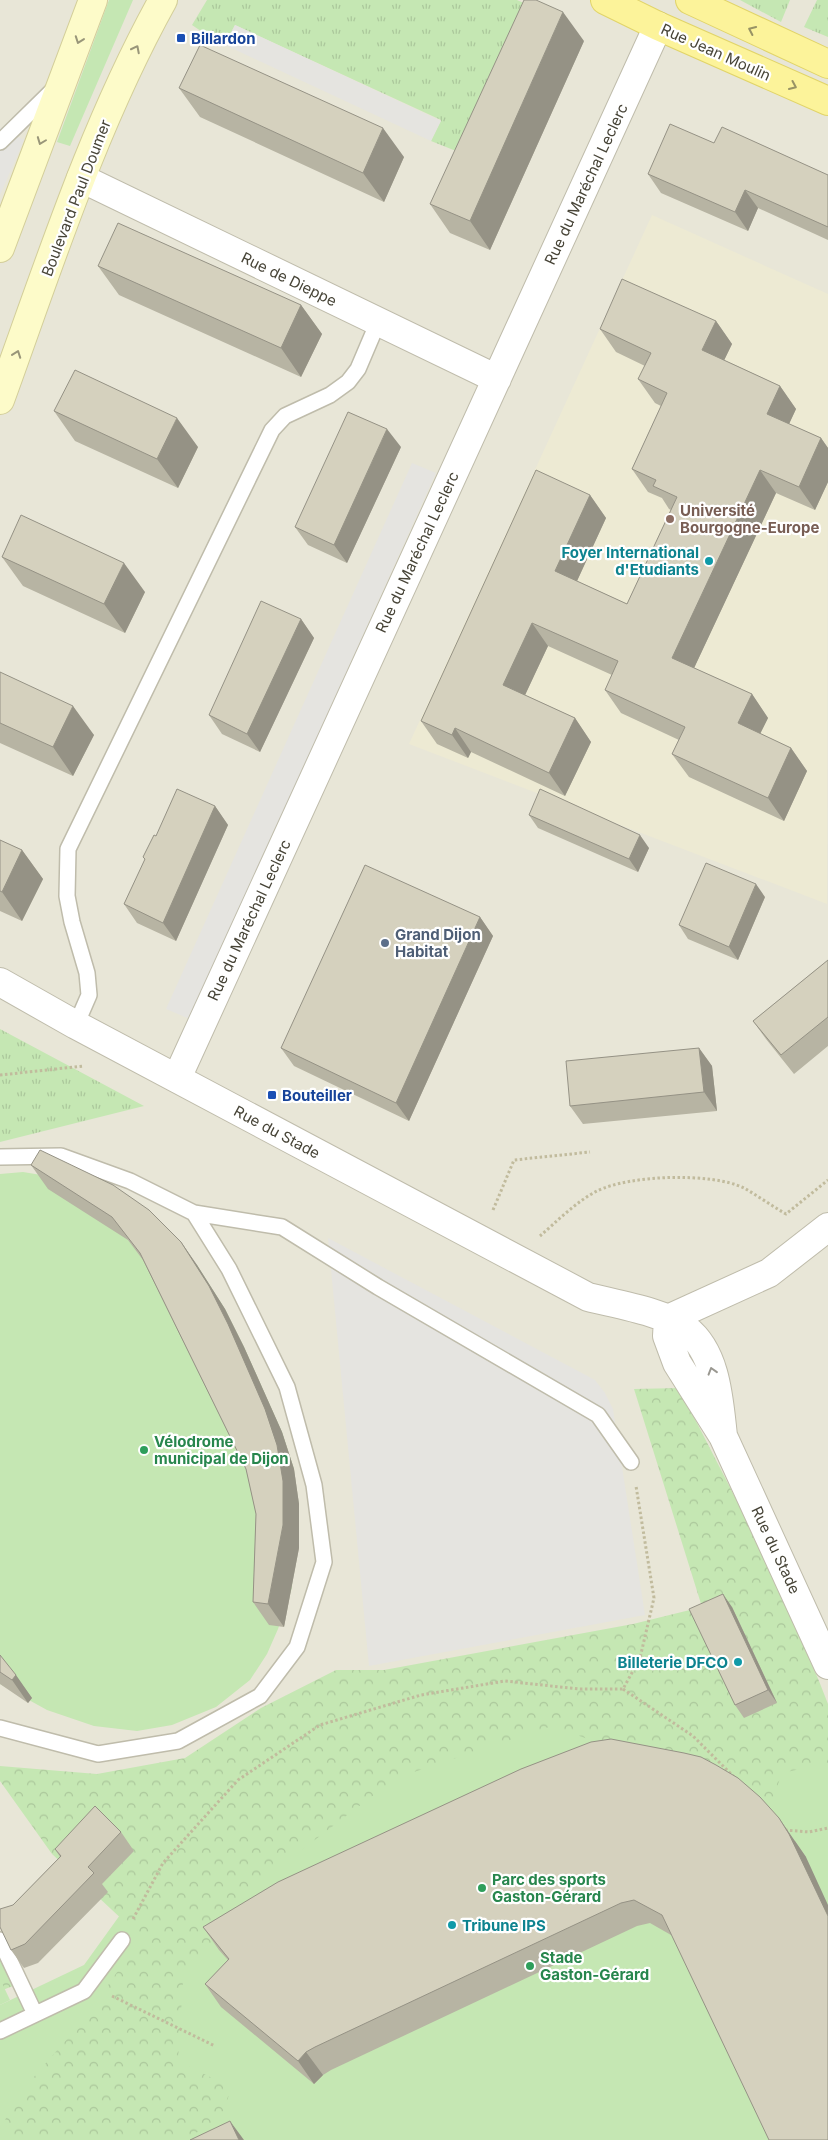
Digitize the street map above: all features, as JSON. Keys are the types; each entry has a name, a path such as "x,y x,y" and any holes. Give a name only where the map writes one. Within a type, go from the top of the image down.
{"main road":[{"path":"0,248 93,0"},
{"name":"Boulevard Paul Doumer","path":"0,400 81,178 134,53 163,0"},
{"name":"Rue Jean Moulin","path":"605,0 658,26 828,101"},
{"path":"690,0 752,31 828,64"}],"street":[{"name":"Rue du Maréchal Leclerc","path":"177,1078 658,26"},
{"name":"Rue de Dieppe","path":"81,178 496,379"},
{"name":"Rue du Stade","path":"0,982 76,1025 588,1297 668,1319 687,1329 706,1356 713,1373 723,1436 828,1665"},
{"path":"668,1319 769,1273 828,1227"}],"lane":[{"path":"0,142 64,79"},
{"path":"76,1025 89,995 88,973 72,922 67,896 68,848 272,430 285,416 330,395 348,382 358,369 378,322"},
{"path":"0,1157 61,1156 130,1181 194,1214 282,1227 378,1287 598,1415 631,1462"},
{"path":"0,1728 98,1754 178,1741 260,1696 297,1647 324,1562 314,1486 287,1387 229,1268 194,1214"},
{"path":"0,1940 35,2014"},
{"path":"0,2031 84,1991 122,1940"}],"path":[{"path":"0,1075 84,1066"},
{"path":"499,1214 492,1210 514,1160 590,1152"},
{"path":"537,1239 565,1214 597,1191 629,1182 666,1177 711,1180 742,1188 786,1214 828,1180"},
{"path":"623,1689 640,1658 654,1598 643,1523 631,1462"},
{"path":"122,1940 163,1863 238,1780 320,1724 422,1695 505,1681 578,1689 623,1689 693,1736 738,1781"},
{"path":"784,1830 809,1832 828,1828"},
{"path":"89,1985 215,2046"}],"shaded area":[{"path":"0,0 828,0 828,2140 0,2140"},
{"path":"235,25 441,121 431,141 225,45"},
{"path":"0,127 24,140 0,195"},
{"name":"Université Bourgogne-Europe","path":"652,215 828,294 827,904 409,744"},
{"path":"412,463 436,473 190,1019 166,1009"},
{"path":"328,1238 595,1380 605,1393 613,1409 645,1615 369,1666"}],"green space":[{"path":"109,0 133,0 70,146 57,142"},
{"path":"207,0 517,0 549,14 481,161 431,141 441,120 235,25 228,38 213,36 201,31 192,25"},
{"path":"740,0 790,0 781,22"},
{"path":"817,0 828,0 828,37 804,27"},
{"path":"0,1029 144,1106 0,1142"},
{"name":"Vélodrome municipal de Dijon","path":"23,1172 59,1178 197,1265 225,1309 244,1347 282,1432 294,1469 292,1588 267,1654 250,1680 216,1707 172,1725 137,1731 94,1726 47,1710 0,1684 0,1174"},
{"path":"679,1388 757,1540 828,1704 828,1763 782,1773 757,1845 670,1769 552,1726 396,1778 249,1890 183,1981 178,2061 232,2088 217,2125 176,2140 0,2140 3,2125 22,2092 89,2013 141,1937 52,1854 0,1781 0,1766 97,1774 185,1758 261,1708 336,1670 384,1670 633,1624 702,1607 634,1389"},
{"name":"Parc des sports Gaston-Gérard","path":"360,1698 815,1736 828,1763 828,2140 0,2140 0,2005 84,1965 120,1915"},
{"path":"0,1959 13,1986 0,1991"},
{"path":"0,1979 10,2000 0,2005"}],"building":[{"path":"524,0 536,0 563,12 470,221 430,204"},
{"path":"200,45 383,128 363,173 179,88"},
{"path":"670,124 714,143 722,127 828,175 828,227 745,190 735,212 648,174"},
{"path":"118,223 301,305 281,348 98,266"},
{"path":"622,279 716,321 702,350 780,386 767,414 821,438 799,487 760,470 672,658 752,694 738,723 791,748 768,798 672,754 685,727 605,690 618,661 532,623 503,685 575,718 549,773 455,728 452,735 421,721 536,470 590,495 555,571 627,604 677,497 653,486 656,480 632,469 667,393 638,379 651,353 600,329"},
{"path":"75,370 177,418 157,459 54,411"},
{"path":"348,412 387,429 334,545 295,527"},
{"path":"21,515 124,563 104,604 2,557"},
{"path":"261,601 301,619 247,734 209,715"},
{"path":"0,672 73,706 53,747 0,723"},
{"path":"177,789 215,806 163,923 124,904 145,859 143,857 154,835 156,836"},
{"path":"540,789 640,835 629,859 529,815"},
{"path":"0,840 22,850 2,892 0,891"},
{"path":"706,863 756,884 729,947 679,925"},
{"path":"365,865 480,917 396,1103 281,1048"},
{"path":"828,960 828,1017 781,1055 753,1021"},
{"path":"699,1048 704,1092 570,1106 566,1061"},
{"path":"40,1150 113,1185 149,1210 181,1242 209,1286 228,1324 265,1409 277,1445 283,1481 283,1525 268,1604 253,1602 256,1514 246,1469 140,1253 112,1217 31,1165"},
{"name":"Billeterie DFCO","path":"723,1594 768,1690 735,1705 689,1609"},
{"path":"0,1655 16,1675 12,1680 0,1672"},
{"path":"611,1739 701,1757 716,1765 738,1778 760,1797 779,1818 789,1834 828,1916 828,2140 769,2140 662,1915 634,1900 621,1903 315,2047 306,2052 298,2061 205,1984 229,1959 203,1927 278,1882 521,1769 591,1742"},
{"path":"95,1806 121,1832 88,1867 94,1873 25,1944 11,1950 0,1927 0,1909 13,1905 61,1856 55,1849"},
{"path":"230,2121 239,2140 190,2140"}],"place":[{"name":"Billardon","path":"181,38"},
{"name":"Université Bourgogne-Europe","path":"670,519"},
{"name":"Foyer International d'Etudiants","path":"709,561"},
{"name":"Grand Dijon Habitat","path":"385,943"},
{"name":"Bouteiller","path":"272,1095"},
{"name":"Vélodrome municipal de Dijon","path":"144,1450"},
{"name":"Billeterie DFCO","path":"738,1662"},
{"name":"Parc des sports Gaston-Gérard","path":"482,1888"},
{"name":"Tribune IPS","path":"452,1925"},
{"name":"Stade Gaston-Gérard","path":"530,1966"}]}
